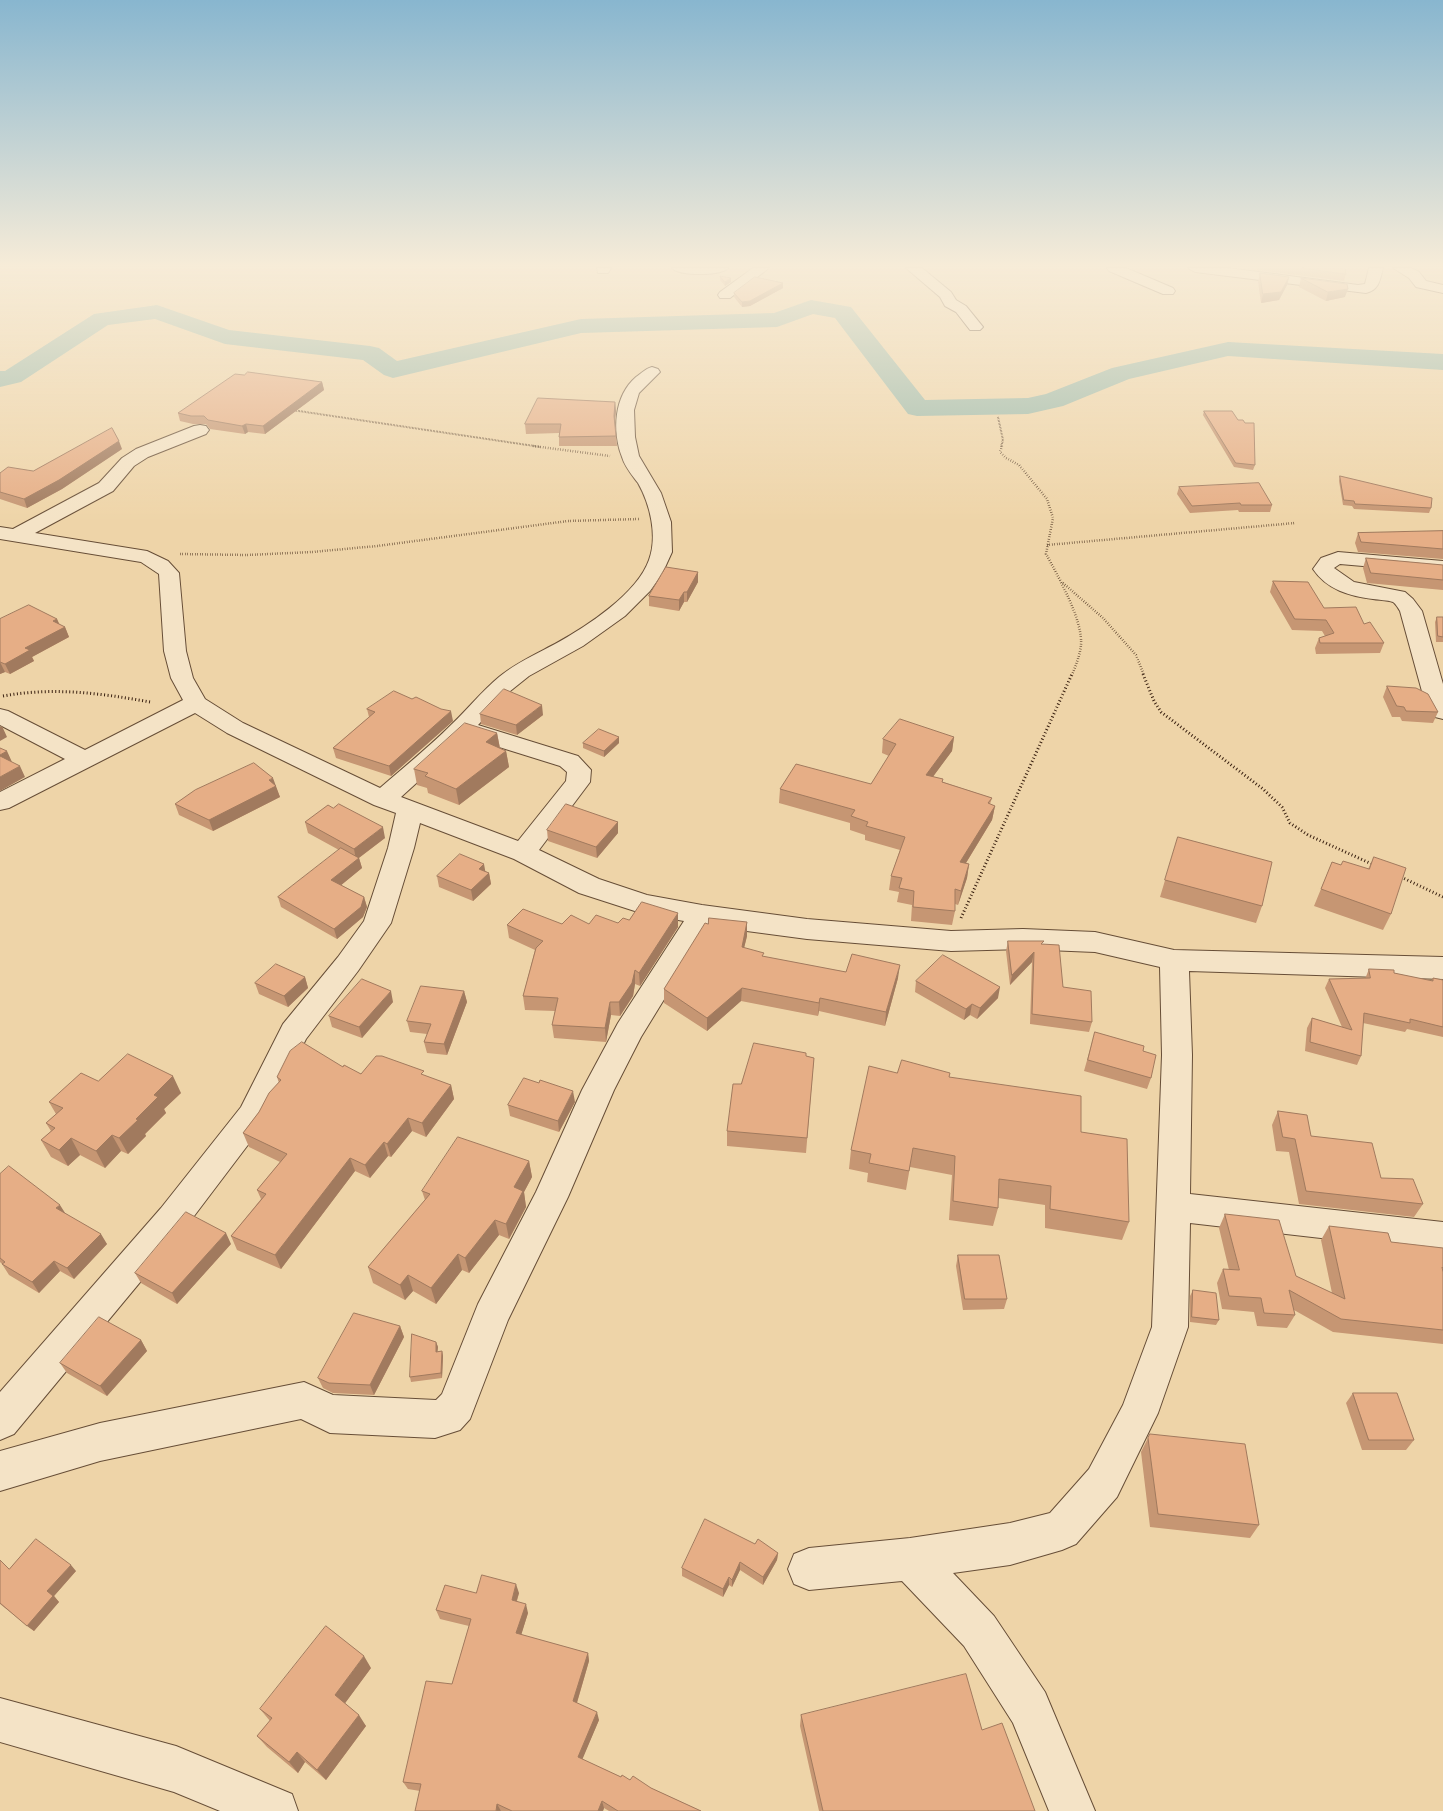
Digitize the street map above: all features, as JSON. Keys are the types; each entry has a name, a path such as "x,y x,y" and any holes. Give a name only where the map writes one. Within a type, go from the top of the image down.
{"street":[{"path":"0,1421 173,1218 252,1116 294,1032 348,964 377,923 399,856 397,804 489,698 515,675 597,626 626,604 648,582 659,560 663,536 660,519 648,486 630,458 626,439 626,404 635,388 652,372"},
{"path":"7,535 106,487 128,462 142,453 200,430"},
{"path":"7,535 146,557 161,565 169,573 175,651 190,705 397,804 523,853 589,886 644,904 702,916 807,929 951,941 1022,939 1095,942 1174,960 1443,968"},
{"path":"1443,567 1338,558 1328,562 1323,569 1331,580 1344,587 1394,596 1405,601 1411,611 1438,706 1443,712"},
{"path":"0,802 86,760 190,705"},
{"path":"0,716 86,760"},
{"path":"463,728 569,761 579,770 578,782 523,853"},
{"path":"0,1471 100,1442 304,1400 330,1414 379,1415 435,1420 446,1417 456,1406 491,1316 551,1197 598,1090 629,1031 702,916"},
{"path":"809,1569 910,1559 1010,1544 1062,1530 1103,1483 1139,1413 1170,1327 1177,1055 1174,960"},
{"path":"1174,1207 1443,1237"},
{"path":"910,1559 979,1631 1028,1708 1072,1811"},
{"path":"0,1720 176,1769 275,1811"}],"path":[{"path":"286,410 547,448 630,458"},
{"path":"951,941 1077,662 1081,644 1078,624 1062,581 1046,554 1053,518 1047,499 1020,465 1000,452 1004,440 998,418"},
{"path":"146,557 184,554 247,555 312,552 376,546 568,521 660,519"},
{"path":"1048,545 1295,523"},
{"path":"1062,581 1102,618 1136,655 1154,701 1161,712 1263,789 1282,808 1290,823 1308,835 1378,867"},
{"path":"0,696 38,690 94,692 190,705"},
{"path":"1395,874 1443,897"}],"building":[{"path":"248,372 322,382 263,426 246,424 242,426 208,420 204,416 178,413 235,374 244,375"},
{"path":"538,398 615,402 616,436 559,437 561,424 525,424"},
{"path":"1204,411 1232,411 1238,420 1243,420 1245,423 1254,423 1255,465 1236,463"},
{"path":"112,428 119,441 59,480 24,499 0,492 0,473 8,467 33,471"},
{"path":"1340,476 1432,498 1431,508 1355,504 1354,501 1344,500"},
{"path":"1259,483 1272,505 1241,505 1240,503 1192,506 1179,487"},
{"path":"1443,531 1443,549 1361,542 1358,533"},
{"path":"1366,558 1443,565 1443,580 1371,573"},
{"path":"666,567 698,572 687,592 684,592 679,600 649,596"},
{"path":"1273,581 1308,582 1324,608 1356,607 1364,624 1370,622 1384,643 1320,643 1319,638 1334,633 1326,620 1295,619"},
{"path":"29,605 57,619 53,621 65,627 25,648 30,650 5,664 0,662 0,619"},
{"path":"1437,617 1443,617 1443,637 1438,636"},
{"path":"1387,686 1416,688 1428,694 1438,712 1406,711 1404,707 1397,706"},
{"path":"504,689 542,705 516,725 480,714"},
{"path":"394,691 412,699 416,697 441,709 451,711 389,766 333,748 375,712 367,709"},
{"path":"900,719 954,737 926,775 943,779 942,782 992,798 988,803 995,806 960,862 969,864 961,891 955,889 955,911 913,907 914,891 899,888 902,878 891,876 905,837 866,826 868,822 851,816 855,810 780,789 796,764 871,784 896,744 883,739"},
{"path":"465,723 497,733 486,742 506,751 456,789 425,776 428,773 414,769"},
{"path":"599,729 619,737 604,751 583,743"},
{"path":"0,748 7,751 0,755"},
{"path":"0,756 20,766 0,777"},
{"path":"254,763 273,778 269,780 276,786 209,820 175,804 195,790"},
{"path":"339,804 383,827 354,849 305,822 328,805 333,808"},
{"path":"566,804 618,822 596,847 547,830"},
{"path":"1178,837 1272,862 1262,906 1165,880"},
{"path":"341,848 359,858 331,880 364,897 361,907 334,929 278,897"},
{"path":"460,854 484,864 479,869 489,873 471,890 437,876"},
{"path":"1374,857 1406,868 1391,914 1321,889 1332,862 1341,865 1343,861 1369,869"},
{"path":"642,902 678,913 639,973 635,970 632,983 619,1002 610,1002 605,1028 552,1025 558,998 523,996 536,948 543,941 507,925 523,909 562,924 571,915 589,924 596,915 618,923 623,918 629,920"},
{"path":"709,918 747,922 742,947 764,953 762,956 846,972 852,954 900,965 886,1012 820,998 819,1003 742,988 707,1018 664,989 705,923 708,924"},
{"path":"1008,941 1044,941 1041,944 1059,945 1063,987 1091,991 1092,1022 1032,1014 1034,952 1012,975"},
{"path":"943,955 1000,987 980,1008 972,1004 966,1009 916,981"},
{"path":"276,964 305,977 284,996 255,983"},
{"path":"1369,969 1394,970 1394,973 1433,981 1433,978 1443,980 1443,1027 1410,1019 1410,1023 1364,1013 1361,1056 1310,1042 1312,1018 1352,1030 1329,979 1370,978"},
{"path":"362,979 391,991 359,1027 329,1016"},
{"path":"421,986 464,991 444,1044 424,1042 431,1024 407,1021"},
{"path":"1095,1032 1144,1046 1143,1051 1156,1055 1151,1078 1088,1060"},
{"path":"302,1042 343,1067 344,1065 361,1074 376,1056 382,1056 424,1071 421,1074 451,1085 422,1123 408,1118 387,1144 384,1142 365,1165 350,1158 275,1255 231,1236 266,1194 257,1190 287,1154 243,1133 259,1112 269,1093 281,1080 277,1077 290,1051"},
{"path":"754,1043 806,1053 806,1056 814,1058 807,1138 727,1131 733,1084 741,1084"},
{"path":"128,1054 173,1076 154,1095 158,1097 136,1119 138,1120 119,1138 112,1135 96,1151 71,1138 59,1150 41,1140 55,1128 46,1123 63,1108 49,1102 81,1073 98,1081"},
{"path":"902,1060 950,1073 949,1077 1081,1096 1081,1132 1127,1139 1129,1222 1050,1209 1051,1186 999,1179 998,1208 953,1201 955,1156 913,1148 909,1171 869,1163 871,1154 851,1150 869,1066 897,1073"},
{"path":"524,1078 539,1083 540,1080 573,1091 558,1121 508,1105"},
{"path":"1278,1111 1307,1115 1311,1136 1372,1143 1381,1178 1413,1179 1423,1204 1306,1191 1295,1139 1283,1137"},
{"path":"458,1137 529,1161 514,1187 523,1191 506,1224 495,1220 465,1258 458,1254 431,1288 408,1275 400,1285 368,1267 430,1194 422,1191"},
{"path":"9,1166 60,1205 56,1208 101,1234 67,1268 54,1261 32,1282 2,1264 5,1262 0,1258 0,1174"},
{"path":"186,1212 226,1233 172,1293 135,1273"},
{"path":"1225,1214 1279,1220 1296,1276 1345,1299 1329,1226 1388,1233 1391,1242 1443,1248 1443,1330 1341,1319 1289,1290 1295,1315 1264,1313 1261,1298 1229,1296 1223,1269 1239,1270"},
{"path":"958,1255 999,1255 1007,1299 965,1299"},
{"path":"1193,1290 1216,1293 1219,1320 1192,1317"},
{"path":"354,1313 400,1326 370,1385 329,1383 318,1378"},
{"path":"99,1317 141,1340 100,1386 60,1363"},
{"path":"412,1334 436,1342 436,1352 442,1351 441,1373 410,1377"},
{"path":"1353,1393 1397,1393 1414,1440 1369,1440"},
{"path":"1150,1434 1245,1444 1259,1525 1158,1514 1148,1438"},
{"path":"705,1519 755,1544 758,1539 778,1553 763,1577 740,1562 732,1580 729,1577 723,1589 682,1568"},
{"path":"36,1539 71,1565 47,1591 53,1596 27,1626 0,1603 0,1560 9,1569"},
{"path":"482,1575 516,1584 512,1600 526,1604 516,1633 588,1653 573,1701 597,1712 578,1757 621,1777 622,1775 630,1780 633,1776 651,1788 701,1811 618,1811 602,1801 598,1811 512,1811 497,1804 496,1811 415,1811 421,1784 403,1782 426,1681 452,1684 471,1619 436,1610 445,1585 476,1593"},
{"path":"326,1626 364,1656 335,1695 359,1715 317,1770 297,1752 289,1762 257,1736 272,1718 260,1709"},
{"path":"966,1674 982,1730 1002,1723 1035,1811 823,1811 801,1715"}],"waterway":[{"path":"0,379 12,377 50,353"},
{"path":"366,353 370,353 393,370 468,353"},
{"path":"874,353 917,408 1028,406 1054,400 1121,373 1212,353"},
{"path":"1286,353 1443,362"}]}
